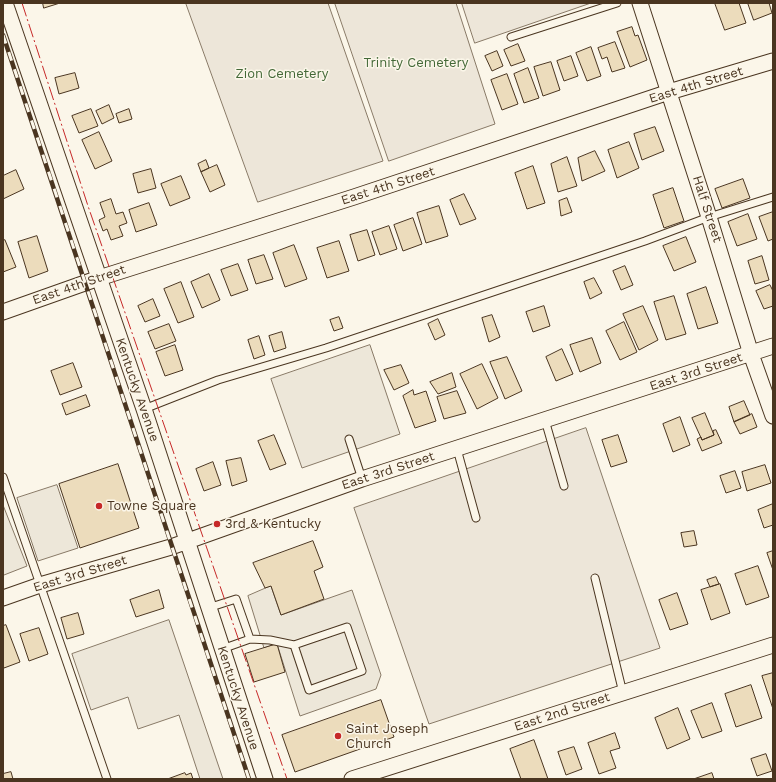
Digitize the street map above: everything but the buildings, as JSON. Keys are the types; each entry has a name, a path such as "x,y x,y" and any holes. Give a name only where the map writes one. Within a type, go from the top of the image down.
{"street":[{"name":"Kentucky Avenue","path":"5,3 144,409 265,779"},
{"name":"Half Street","path":"640,3 710,217 751,354 773,416"},
{"name":"East 4th Street","path":"3,312 99,278 354,197 669,92 773,61"},
{"name":"East 3rd Street","path":"3,598 40,585 171,547 362,479 773,346"},
{"name":"East 2nd Street","path":"352,779 773,645"}],"lane":[{"path":"511,37 617,3"},
{"path":"144,409 218,380 326,348 638,244 710,217 773,197"},
{"path":"545,420 564,486"},
{"path":"349,439 362,479"},
{"path":"457,449 476,518"},
{"path":"3,477 107,779"},
{"path":"595,578 623,693"},
{"path":"208,608 236,599 250,639"},
{"path":"222,649 250,639 270,640 294,645 347,627 362,671 309,690 294,645"}],"green space":[{"name":"Zion Cemetery","path":"186,3 328,3 383,161 258,202"},
{"name":"Trinity Cemetery","path":"335,3 456,3 495,124 389,161"},
{"path":"462,3 591,3 475,43"},
{"path":"586,428 660,648 429,724 354,508"}],"shaded area":[{"path":"370,345 400,434 302,468 271,379"},
{"path":"57,485 78,548 38,561 17,498"},
{"path":"3,505 27,566 4,575 3,574"},
{"path":"271,586 281,615 352,590 381,675 376,689 300,716 277,644 264,648 248,596"},
{"path":"169,620 223,779 200,779 179,715 138,729 128,697 91,710 72,654"}],"railway":[{"path":"3,35 249,779"}],"power":[{"path":"22,3 88,206 287,779"}],"place":[{"name":"Towne Square","path":"99,506"},
{"name":"3rd & Kentucky","path":"217,524"},
{"name":"Saint Joseph Church","path":"338,736"}]}
